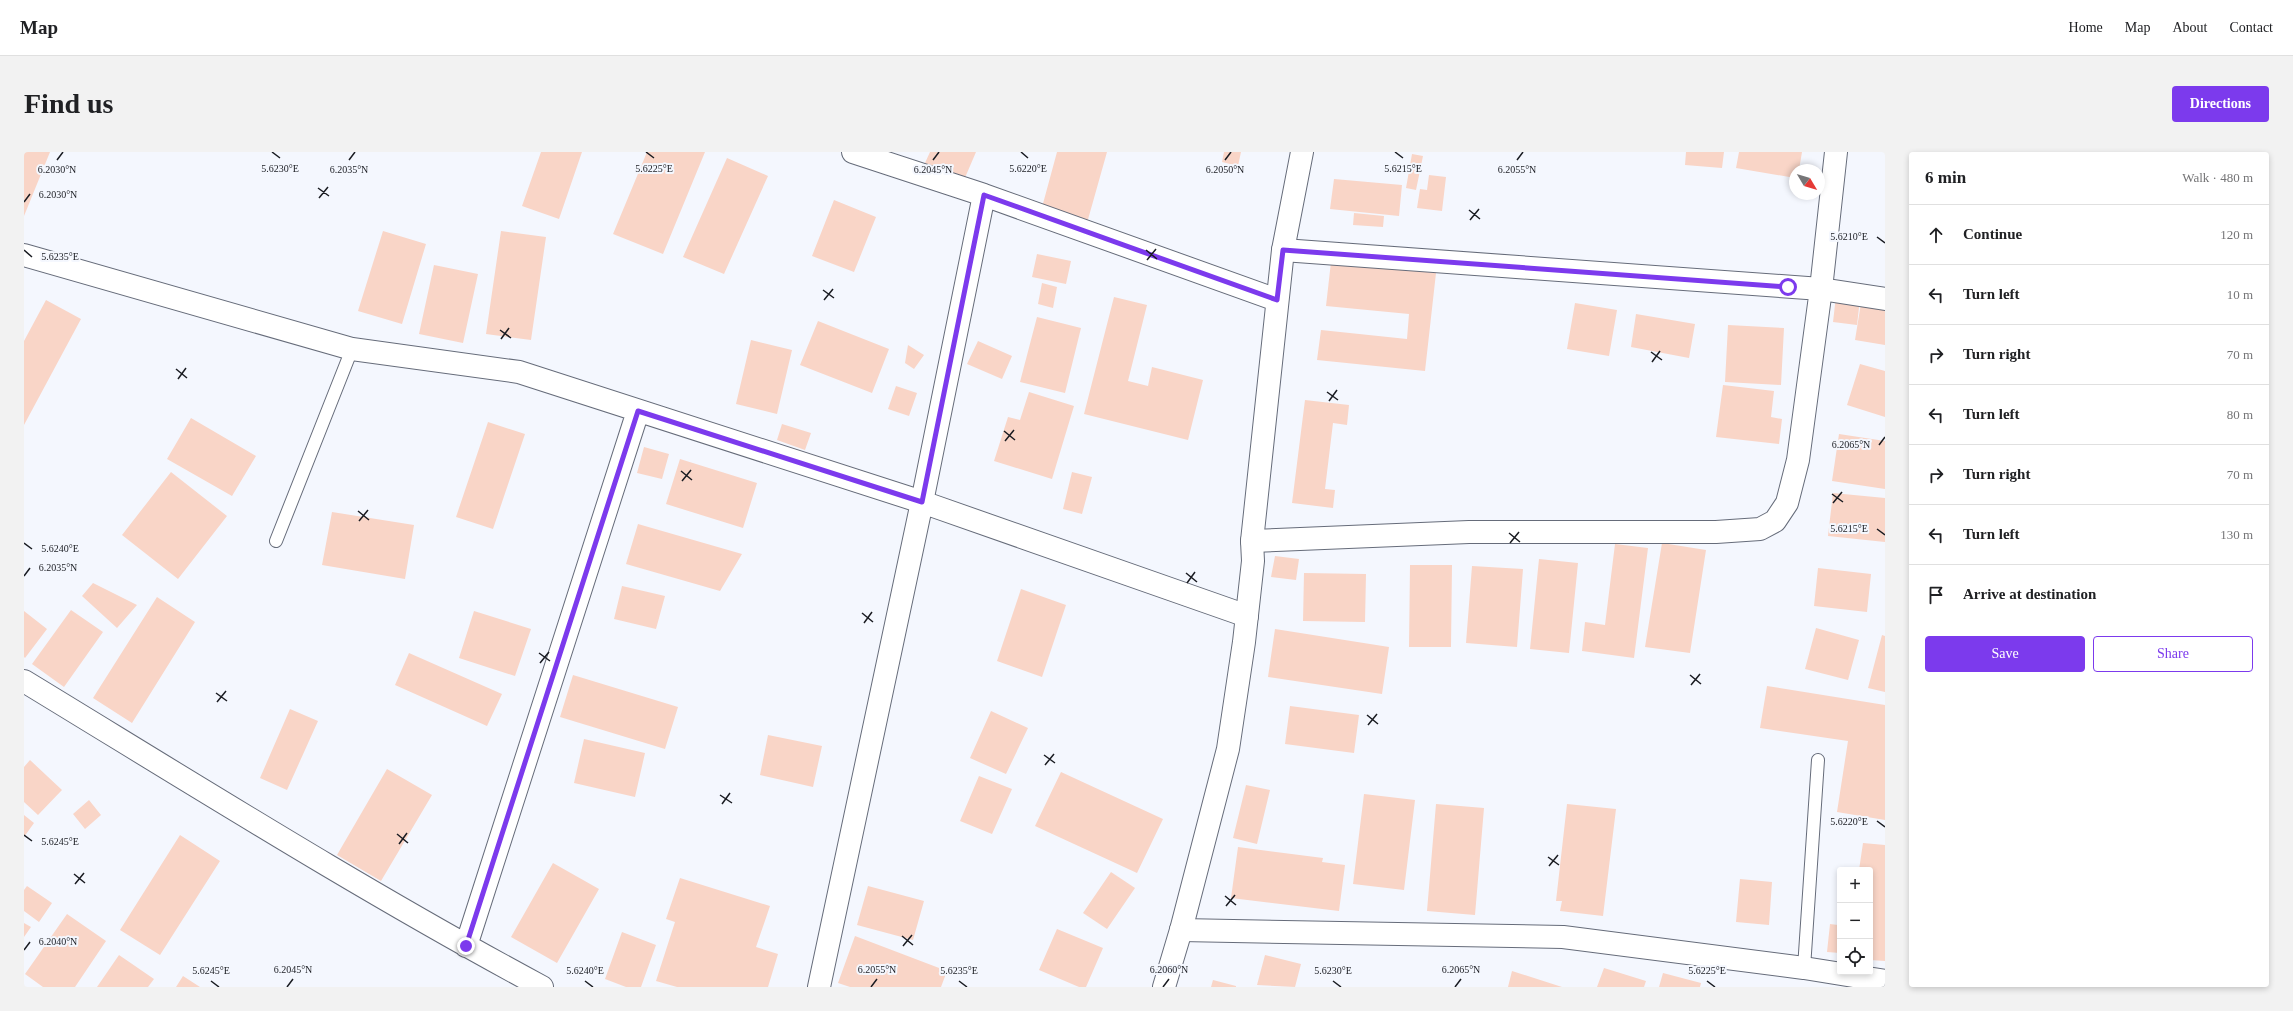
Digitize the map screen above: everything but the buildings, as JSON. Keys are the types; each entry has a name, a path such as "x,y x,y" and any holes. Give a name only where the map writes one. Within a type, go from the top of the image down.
{"street":[{"path":"853,152 984,195 1277,300"},
{"path":"1164,987 1181,930 1228,749 1253,561 1252,541 1283,250 1302,152"},
{"path":"1252,541 1468,532 1716,532 1760,529 1775,521 1787,503 1794,475 1821,289 1836,152"},
{"path":"819,987 922,502 984,195"},
{"path":"1283,250 1821,289 1885,299"},
{"path":"24,255 352,348 519,372 922,502 1246,616"},
{"path":"466,946 638,411"},
{"path":"24,681 466,946 542,987"},
{"path":"1181,930 1563,937 1804,968 1885,981"}],"lane":[{"path":"276,540 352,348"},
{"path":"1804,968 1818,760"}],"route":[{"path":"466,946 638,411 922,502 984,195 1277,300 1283,250 1788,287"}]}
